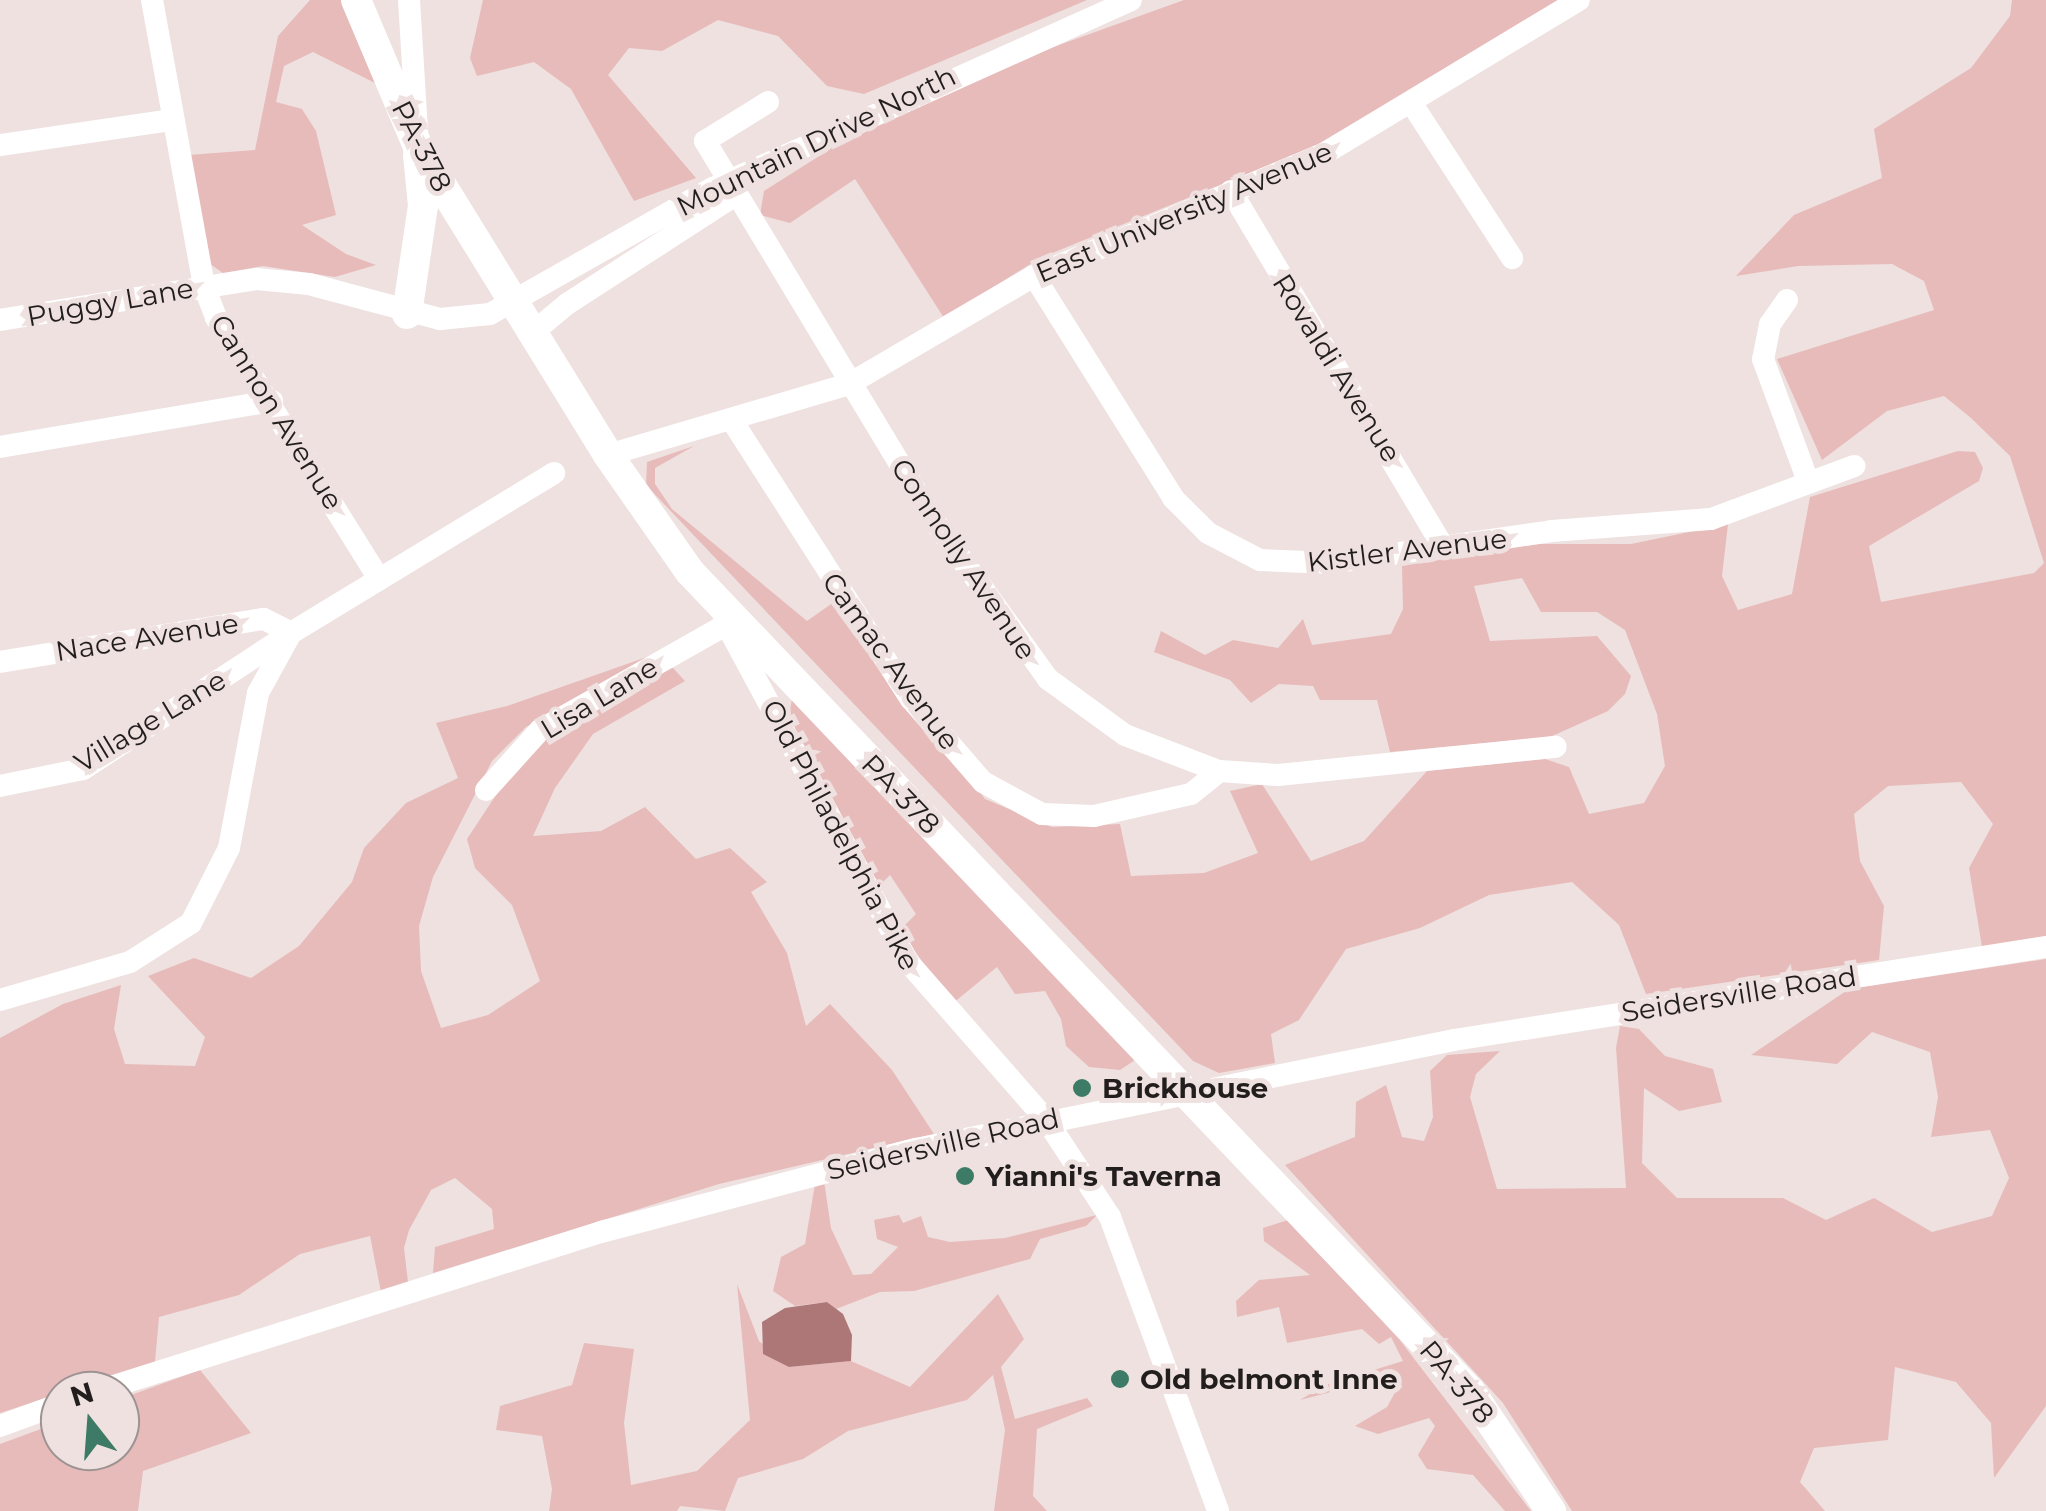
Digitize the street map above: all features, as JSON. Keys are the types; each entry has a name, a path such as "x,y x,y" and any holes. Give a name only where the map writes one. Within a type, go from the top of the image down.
{"main road":[{"name":"PA-378","path":"356,0 418,148 608,456 690,572 1191,1093 1470,1391 1552,1511"},
{"path":"407,314 423,206 418,148"}],"street":[{"name":"Cannon Avenue","path":"152,0 204,286 216,318 272,401 380,579"},
{"path":"408,0 418,148"},
{"name":"Mountain Drive North","path":"511,302 713,188 730,185 957,73 1131,0"},
{"name":"East University Avenue","path":"608,456 850,384 1034,276 1327,152 1578,0"},
{"name":"Connolly Avenue","path":"768,102 705,141 973,580 1048,679 1125,735 1219,771 1278,775 1556,747"},
{"path":"1412,104 1512,258"},
{"path":"0,145 172,120"},
{"path":"531,334 566,304 726,200 730,185"},
{"name":"Rovaldi Avenue","path":"1230,191 1443,546"},
{"name":"Kistler Avenue","path":"1034,276 1159,480 1208,533 1260,560 1283,564 1710,519 1854,466"},
{"name":"Puggy Lane","path":"0,320 204,286 284,281 407,314 473,318 511,302"},
{"path":"1787,300 1763,340 1763,358 1808,481"},
{"path":"0,447 272,401"},
{"name":"Camac Avenue","path":"731,419 911,699 983,782 1042,814 1078,817 1192,794 1219,771"},
{"name":"Village Lane","path":"0,786 83,769 291,633 554,473"},
{"name":"Old Philadelphia Pike","path":"690,572 727,624 908,962 1046,1121 1110,1217 1218,1511"},
{"name":"Nace Avenue","path":"0,662 264,619 291,633"},
{"name":"Lisa Lane","path":"486,790 540,730 727,624"},
{"path":"0,1000 130,962 191,924 229,848 258,693 291,633"},
{"name":"Seidersville Road","path":"140,1378 600,1232 804,1176 1046,1121 1454,1040 2046,947"},
{"path":"0,1426 40,1411"}],"shaded area":[{"path":"310,0 341,0 377,84 313,52 284,66 276,102 302,109 316,131 336,215 302,225 346,254 376,265 335,277 263,266 223,273 210,264 189,155 255,150 278,36"},
{"path":"483,0 1087,0 864,94 827,86 778,36 718,20 662,51 629,48 608,75 696,178 634,201 571,89 534,62 477,76 470,58"},
{"path":"1184,0 1562,0 1313,147 1040,258 944,318 855,179 790,223 760,215 764,191 854,134 970,77"},
{"path":"2012,0 2046,0 2046,936 1982,947 1969,868 1993,824 1961,782 1888,786 1854,814 1860,861 1884,906 1879,960 1646,994 1619,925 1572,882 1489,895 1420,928 1346,949 1299,1020 1271,1034 1275,1063 1219,1073 1193,1061 646,485 647,462 694,446 655,468 655,484 672,509 807,621 834,602 985,799 1052,827 1120,824 1131,876 1204,873 1258,853 1230,791 1262,784 1311,861 1364,841 1427,771 1545,759 1569,767 1589,814 1644,803 1665,766 1657,714 1625,630 1597,612 1541,612 1522,578 1474,586 1490,641 1597,636 1631,676 1625,694 1608,711 1550,737 1390,752 1377,700 1320,700 1313,686 1279,684 1251,703 1230,680 1154,652 1161,631 1205,655 1233,640 1278,648 1303,619 1312,645 1391,634 1403,609 1402,566 1538,544 1631,544 1728,524 1722,576 1738,610 1792,594 1810,497 1958,451 1975,452 1983,468 1979,481 1869,546 1881,602 2034,573 2044,563 2010,456 1971,418 1944,396 1887,411 1822,460 1777,359 1934,310 1924,281 1892,264 1798,266 1736,276 1794,215 1882,178 1874,129 1971,68 2010,16"},
{"path":"664,651 526,727 492,761 433,877 419,926 421,971 441,1028 488,1015 540,981 512,905 475,868 467,839 519,760 555,731 672,667 685,681 593,734 555,788 533,836 601,831 645,807 696,859 730,848 767,882 751,892 787,953 806,1026 830,1004 892,1070 934,1134 719,1184 433,1273 435,1247 494,1229 492,1209 455,1178 431,1190 409,1230 404,1248 408,1282 381,1292 370,1236 300,1254 239,1295 159,1317 155,1362 128,1371 40,1371 40,1400 0,1413 0,1038 63,1004 121,985 114,1029 125,1064 195,1066 205,1037 148,976 194,958 251,978 299,946 352,882 364,848 406,803 458,778 436,723 507,706"},
{"path":"792,699 1135,1060 1120,1070 1089,1067 1066,1046 1061,1019 1045,991 1015,994 997,967 952,1004 900,930 916,914 890,875 876,889 789,716"},
{"path":"2046,959 2046,1406 1994,1478 1991,1423 1956,1382 1895,1367 1888,1440 1814,1448 1800,1482 1825,1511 1572,1511 1503,1403 1285,1165 1355,1137 1356,1102 1386,1085 1402,1137 1424,1141 1433,1117 1430,1071 1447,1055 1500,1051 1476,1074 1470,1097 1497,1189 1626,1188 1616,1048 1620,1026 1639,1029 1665,1056 1713,1069 1722,1102 1679,1111 1644,1088 1642,1163 1677,1198 1783,1198 1826,1220 1874,1198 1932,1232 1992,1216 2009,1178 1990,1130 1931,1137 1938,1097 1930,1052 1872,1032 1837,1064 1751,1055 1849,989"},
{"path":"824,1181 831,1228 853,1275 871,1274 898,1247 877,1239 874,1220 899,1215 903,1223 921,1216 928,1237 950,1242 1005,1238 1097,1215 1086,1226 1040,1239 1030,1259 914,1291 880,1292 836,1309 827,1302 795,1306 773,1291 781,1257 805,1244 815,1184"},
{"path":"1288,1220 1399,1339 1531,1511 1505,1511 1473,1475 1427,1469 1418,1455 1435,1426 1429,1418 1378,1434 1355,1426 1387,1407 1398,1387 1382,1379 1300,1400 1325,1385 1403,1361 1391,1337 1379,1344 1362,1329 1287,1343 1279,1307 1237,1317 1236,1301 1259,1280 1310,1275 1264,1241 1263,1228"},
{"path":"737,1284 759,1341 789,1367 851,1361 910,1387 998,1294 1024,1339 1001,1367 1015,1419 1087,1398 1093,1406 1037,1429 1033,1496 1047,1511 994,1511 1005,1430 993,1375 967,1400 848,1431 803,1459 738,1478 725,1511 680,1506 677,1511 549,1511 552,1489 542,1436 496,1430 500,1406 572,1385 584,1343 634,1349 624,1423 631,1485 697,1471 750,1420"},
{"path":"827,1302 843,1314 852,1335 851,1361 789,1367 763,1354 762,1322 785,1308"},
{"path":"200,1370 251,1433 143,1471 138,1511 0,1511 0,1444 40,1429 40,1471 140,1471 140,1392"}],"place":[{"name":"Brickhouse","path":"1082,1088"},
{"name":"Yianni's Taverna","path":"965,1176"},
{"name":"Old belmont Inne","path":"1120,1379"}]}
